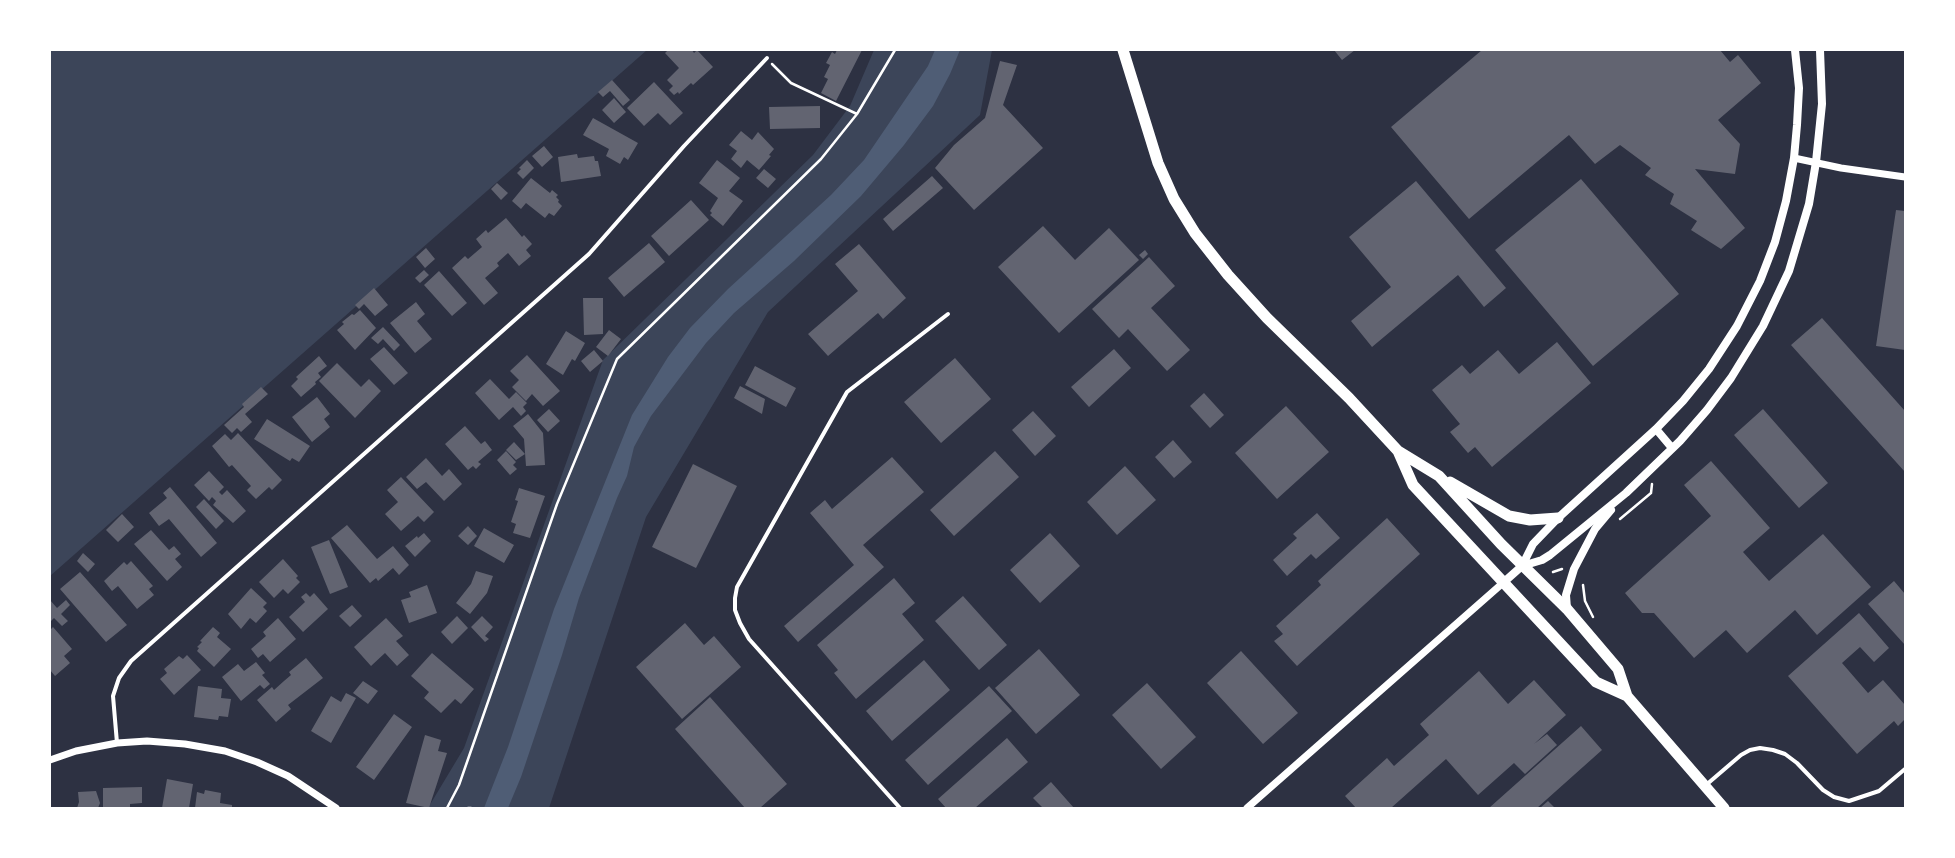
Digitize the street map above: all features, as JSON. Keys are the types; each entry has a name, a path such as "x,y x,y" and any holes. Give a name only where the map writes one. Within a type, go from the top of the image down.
{"highway":[{"path":"1123,50 1158,163 1174,199 1195,232 1228,275 1267,318 1349,398 1398,451 1509,516 1530,520 1558,518"},
{"path":"1398,451 1413,485 1596,682 1627,696"},
{"path":"1439,476 1522,566 1567,610 1618,669 1627,696 1724,808"}],"main road":[{"path":"1504,582 1522,566 1533,544 1558,518 1656,429 1683,401 1709,369 1737,326 1760,281 1775,242 1786,201 1794,158 1799,88 1796,50"},
{"path":"1567,610 1566,595 1574,569 1595,529 1626,493 1672,448 1707,410 1731,378 1763,326 1789,271 1809,204 1816,162 1822,104 1820,50"},
{"path":"1656,429 1672,448"},
{"path":"1522,566 1542,560 1550,555 1626,493"}],"street":[{"path":"117,743 113,696 118,678 131,661 589,254 684,146 766,58"},
{"path":"1794,158 1905,176"},
{"path":"900,808 750,639 740,623 735,610 735,598 737,587 847,392 948,314"},
{"path":"1247,808 1504,582"},
{"path":"50,760 76,751 117,743 148,742 185,744 225,751 257,762 288,776 336,808"},
{"path":"1705,786 1741,755 1750,750 1760,748 1785,754 1797,763 1823,790 1834,797 1849,801 1880,791 1905,769"}],"path":[{"path":"447,808 459,785 557,504 617,359 821,159 857,114 894,50"},
{"path":"766,58 791,83 857,114"},
{"path":"1615,523 1651,493 1652,483"},
{"path":"1549,567 1554,574 1561,569 1565,570"},
{"path":"1583,581 1585,601 1593,620"}],"shaded area":[{"path":"50,50 647,50 50,576"},
{"path":"874,50 992,50 980,115 768,312 646,517 549,808 428,808 464,748 603,360 813,155 850,106"},
{"path":"935,50 960,50 950,74 933,106 904,145 861,196 794,261 734,313 706,343 651,416 634,447 627,476 617,498 579,598 562,655 521,777 508,808 484,808 508,747 554,609 632,415 668,357 690,328 728,289 831,195 864,160 928,66"}],"building":[{"path":"668,50 692,50 694,53 697,50 713,67 693,85 691,83 679,94 678,92 674,95 669,90 673,86 667,80 679,68 665,53"},
{"path":"837,50 862,50 836,101 821,93 828,79 824,77 830,65 826,63 832,52 835,54"},
{"path":"1334,50 1355,50 1342,60"},
{"path":"1482,50 1720,50 1730,62 1738,55 1761,83 1718,120 1740,144 1735,174 1695,169 1745,228 1721,249 1691,230 1697,221 1670,204 1674,194 1645,175 1651,168 1620,145 1595,164 1569,135 1469,219 1391,127"},
{"path":"1000,61 1017,65 1003,105 1043,148 974,210 935,168 954,145 985,118"},
{"path":"612,80 630,100 623,106 610,91 603,97 598,92"},
{"path":"654,82 683,113 670,125 658,113 644,126 627,108"},
{"path":"614,98 626,112 614,123 602,110"},
{"path":"820,106 820,128 770,129 769,107"},
{"path":"593,118 638,143 628,160 624,157 620,164 606,156 609,149 583,135"},
{"path":"741,131 752,140 758,132 774,149 769,155 771,156 759,170 747,160 741,168 731,159 737,151 729,145"},
{"path":"544,146 553,157 542,167 532,156"},
{"path":"577,154 578,158 594,156 595,161 598,161 601,176 561,182 558,157"},
{"path":"527,160 534,168 523,179 517,173 521,169 519,168"},
{"path":"717,160 740,178 729,191 743,201 723,226 710,215 712,213 710,211 718,198 699,183"},
{"path":"764,169 776,179 768,188 756,178"},
{"path":"932,176 943,188 893,231 883,219"},
{"path":"531,178 550,193 552,190 558,195 556,197 562,206 554,216 549,213 545,218 526,203 521,209 512,201"},
{"path":"1581,179 1679,294 1593,366 1495,250"},
{"path":"1416,181 1506,288 1484,307 1458,275 1372,347 1351,321 1391,287 1349,237"},
{"path":"497,183 508,193 501,200 491,189"},
{"path":"691,200 709,220 669,256 651,236"},
{"path":"1896,210 1905,211 1905,350 1876,346"},
{"path":"506,218 522,237 524,235 532,244 526,250 531,256 519,266 508,253 497,263 499,266 485,278 498,293 484,305 452,268 465,256 468,259 482,247 476,239 486,230 488,233"},
{"path":"1043,226 1075,260 1109,228 1139,260 1059,333 998,267"},
{"path":"649,243 665,262 624,297 608,278"},
{"path":"859,244 906,298 883,319 878,313 828,356 808,334 858,291 835,264"},
{"path":"426,248 435,259 425,268 416,257"},
{"path":"1145,250 1148,254 1143,259 1139,255"},
{"path":"1149,257 1175,286 1151,308 1190,350 1167,371 1128,329 1119,338 1092,309"},
{"path":"424,270 429,275 420,283 415,278"},
{"path":"439,271 467,303 452,316 424,285"},
{"path":"374,288 388,305 375,316 364,304 359,309 355,305"},
{"path":"583,298 603,298 603,334 584,335"},
{"path":"416,302 425,314 417,321 432,339 415,353 390,323"},
{"path":"360,310 376,328 355,350 337,330 344,324 342,322"},
{"path":"1822,318 1905,411 1905,472 1791,345"},
{"path":"383,327 400,345 394,351 383,339 378,344 371,338"},
{"path":"609,330 621,339 608,356 596,347"},
{"path":"566,331 585,343 575,361 572,359 563,375 546,364"},
{"path":"1557,342 1591,383 1492,467 1475,447 1468,453 1450,432 1460,424 1432,390 1462,365 1470,374 1498,350 1519,374"},
{"path":"384,347 408,373 394,385 370,359"},
{"path":"1114,349 1131,368 1089,407 1071,387"},
{"path":"594,350 603,361 590,372 581,361"},
{"path":"527,355 560,391 543,406 532,394 526,401 512,387 519,380 510,371"},
{"path":"319,356 327,366 318,373 321,377 315,382 316,384 301,397 291,386 298,379 296,377"},
{"path":"955,358 991,399 941,443 904,402"},
{"path":"337,363 361,387 369,379 381,391 355,418 319,381"},
{"path":"755,366 796,388 786,407 745,385"},
{"path":"490,379 509,399 516,392 527,403 523,407 526,411 521,416 513,407 499,420 475,393"},
{"path":"740,386 765,399 762,414 734,398"},
{"path":"261,387 268,394 245,414 252,422 241,432 237,428 232,433 224,425 244,407 242,404"},
{"path":"1204,393 1224,415 1210,428 1190,406"},
{"path":"317,397 330,414 324,419 330,427 312,442 292,417"},
{"path":"1286,406 1329,452 1277,499 1235,453"},
{"path":"549,409 560,421 548,432 537,420"},
{"path":"1763,409 1828,483 1799,508 1734,435"},
{"path":"1033,411 1056,436 1035,456 1012,430"},
{"path":"528,414 543,433 545,465 526,466 524,439 513,426"},
{"path":"267,419 310,446 299,462 292,458 290,461 254,439"},
{"path":"465,426 481,444 485,441 492,450 478,462 481,464 476,469 473,466 468,470 445,444"},
{"path":"238,433 282,480 272,490 269,487 256,499 247,490 251,486 232,465 229,467 212,446 225,434 231,440"},
{"path":"1173,440 1192,462 1174,478 1155,457"},
{"path":"514,442 525,454 516,460 506,450"},
{"path":"506,451 516,462 513,465 517,469 510,475 497,460"},
{"path":"995,451 1019,477 954,536 930,510"},
{"path":"892,457 924,492 863,545 884,567 798,642 784,626 854,565 810,513 825,500 832,509"},
{"path":"426,458 442,476 449,469 462,484 444,501 426,482 417,489 406,477"},
{"path":"1711,461 1770,528 1743,552 1769,581 1823,534 1871,587 1817,635 1795,610 1747,653 1726,630 1694,658 1654,613 1642,613 1625,593 1711,516 1684,485"},
{"path":"693,464 737,486 696,568 652,547"},
{"path":"1125,466 1156,500 1117,535 1087,502"},
{"path":"209,471 224,487 219,492 222,495 227,490 246,511 233,523 213,505 216,501 212,497 209,501 194,485"},
{"path":"401,477 434,512 424,522 418,516 401,531 385,514 398,502 387,490"},
{"path":"170,487 217,543 201,557 169,519 159,526 149,513 167,498 163,493"},
{"path":"519,488 545,496 530,538 513,533 516,524 511,522 518,501 515,500"},
{"path":"204,499 224,521 216,529 196,507"},
{"path":"1317,513 1340,538 1316,559 1311,554 1287,576 1273,560 1297,538 1293,534"},
{"path":"122,514 134,527 118,542 106,530"},
{"path":"1387,518 1420,554 1297,666 1274,641 1283,634 1276,626 1321,585 1318,581"},
{"path":"347,525 377,559 393,546 409,565 399,575 393,568 378,581 376,578 370,583 331,538"},
{"path":"468,526 477,536 468,545 458,536"},
{"path":"484,528 514,545 504,563 474,546"},
{"path":"151,530 169,550 174,546 181,554 175,559 182,567 167,581 134,544"},
{"path":"424,533 431,541 415,557 405,546 417,536 418,538"},
{"path":"1050,533 1080,566 1040,603 1010,570"},
{"path":"329,540 348,587 330,594 311,547"},
{"path":"83,553 95,564 88,572 77,561"},
{"path":"283,559 298,576 296,578 300,582 288,594 283,589 274,598 259,582"},
{"path":"131,561 153,586 149,589 154,595 137,609 118,586 112,591 104,581 124,562 127,565"},
{"path":"476,571 493,576 487,593 470,614 456,603 471,584"},
{"path":"80,572 127,625 106,642 60,589"},
{"path":"894,578 915,603 902,614 924,640 856,699 834,673 838,670 817,645"},
{"path":"1894,581 1905,594 1905,645 1868,604"},
{"path":"427,585 437,613 409,623 401,600 411,597 409,592"},
{"path":"251,588 267,603 263,607 267,611 256,623 250,618 241,629 228,614"},
{"path":"306,593 310,597 314,593 328,609 303,632 289,617 305,602 301,597"},
{"path":"963,596 1007,645 979,670 935,621"},
{"path":"50,600 57,608 66,600 70,605 61,614 68,621 62,626 54,618 50,622"},
{"path":"352,605 362,616 350,627 339,616"},
{"path":"1859,613 1889,648 1874,662 1860,647 1842,663 1868,693 1883,680 1905,705 1905,719 1898,726 1894,721 1857,754 1788,676"},
{"path":"457,616 468,628 452,644 441,632"},
{"path":"482,616 493,627 485,636 489,639 485,642 471,627"},
{"path":"278,618 296,639 270,662 263,654 258,658 251,649 266,636 263,632"},
{"path":"386,618 403,636 396,641 409,655 397,666 385,653 371,666 354,647"},
{"path":"685,623 704,645 714,636 741,667 682,719 636,667"},
{"path":"53,627 72,649 64,656 70,663 55,676 50,670 50,630"},
{"path":"213,627 220,633 217,637 231,649 214,667 197,651 199,648 197,647 202,642 200,641"},
{"path":"1039,649 1080,695 1036,734 995,688"},
{"path":"1241,651 1298,713 1263,744 1207,683"},
{"path":"432,653 474,689 461,704 455,699 441,713 424,698 429,692 411,676"},
{"path":"187,655 201,670 174,695 160,679 167,673 164,669 179,656 183,659"},
{"path":"306,658 323,678 288,705 291,709 276,722 257,700 272,687 274,690 291,675 289,672"},
{"path":"924,660 950,690 892,741 866,711"},
{"path":"256,662 265,673 262,675 270,684 264,689 260,685 241,701 222,677 238,664 244,671"},
{"path":"1479,671 1508,704 1534,680 1566,715 1534,744 1547,734 1557,745 1525,774 1514,763 1478,795 1446,759 1391,808 1356,808 1345,796 1387,758 1394,766 1429,735 1420,724"},
{"path":"363,681 378,691 368,704 353,693"},
{"path":"1147,683 1196,737 1161,769 1112,715"},
{"path":"198,686 222,689 221,698 231,699 228,717 219,716 218,720 194,717"},
{"path":"989,686 1012,711 928,785 905,760"},
{"path":"346,693 356,698 331,743 311,731 331,696 341,702"},
{"path":"710,697 787,784 760,808 745,808 675,729"},
{"path":"394,714 412,727 374,780 356,767"},
{"path":"1581,726 1602,750 1537,808 1489,808"},
{"path":"425,735 441,740 438,751 447,753 429,808 406,803"},
{"path":"1007,738 1028,762 975,808 946,808 938,799"},
{"path":"167,779 193,784 189,808 162,808"},
{"path":"1051,782 1074,808 1043,808 1033,798"},
{"path":"142,787 142,803 130,804 130,808 103,807 103,788"},
{"path":"205,790 221,793 220,803 232,805 232,808 195,808 197,792 204,794"},
{"path":"96,791 100,803 98,808 77,808 79,802 78,792"},
{"path":"1548,801 1555,808 1540,808"}]}
